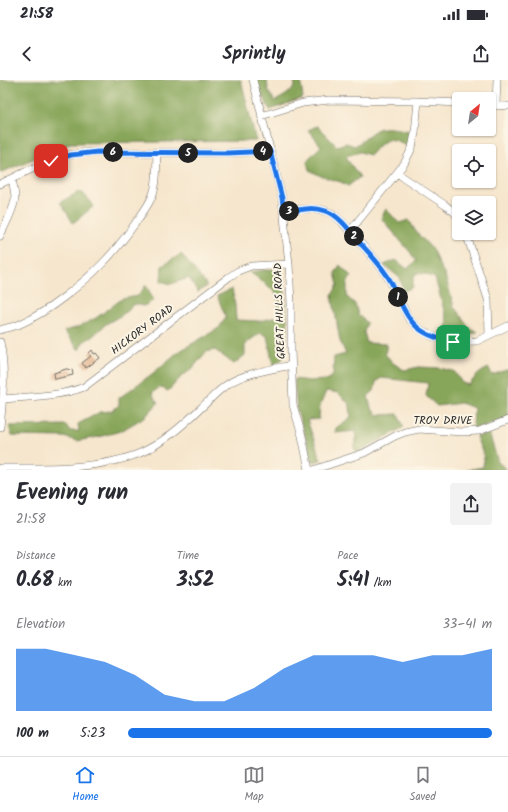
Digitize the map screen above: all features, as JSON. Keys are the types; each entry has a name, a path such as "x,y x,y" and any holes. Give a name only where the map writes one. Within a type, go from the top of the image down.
{"street":[{"name":"GREAT HILLS ROAD","path":"253,80 282,198 289,264 294,405 309,470"},
{"path":"495,92 497,80"},
{"path":"261,116 314,101 329,100 418,101 452,103"},
{"path":"350,231 404,164 412,148 418,101"},
{"path":"496,105 508,106"},
{"path":"0,184 61,157 79,153 228,153 270,151"},
{"path":"0,330 17,326 52,306 80,285 110,256 146,208 153,195 157,152"},
{"path":"397,173 452,210"},
{"path":"0,236 12,210 14,201 15,196 12,179"},
{"path":"284,212 318,209 332,214 341,221 382,268 409,319 417,327 431,336 453,342 477,341 508,326"},
{"path":"468,240 488,299 489,335"},
{"name":"HICKORY ROAD","path":"3,399 63,393 84,386 238,271 251,266 289,264"},
{"path":"0,342 3,360 3,399 0,427"},
{"path":"0,468 75,468 118,461 138,454 156,444 182,426 229,383 242,377 292,365"},
{"name":"TROY DRIVE","path":"313,470 364,453 405,432 419,429 462,432 479,431 508,420"}],"green space":[{"path":"0,80 241,80 256,141 70,143 0,173"},
{"path":"256,80 267,80 268,90 275,101 293,89 295,86 294,80 302,80 301,85 303,98 270,110 257,86"},
{"path":"317,126 337,146 346,143 355,146 371,133 384,128 395,128 414,132 409,147 398,141 388,139 377,147 370,155 360,152 346,156 360,177 348,186 309,170 307,161 321,146 308,130"},
{"path":"81,191 94,206 73,223 60,202"},
{"path":"386,209 399,223 409,220 416,232 433,250 445,275 454,307 470,328 477,332 459,338 446,329 447,321 435,278 425,274 416,273 413,279 413,287 404,291 400,278 384,265 396,260 407,269 416,261 381,218"},
{"path":"181,254 207,286 198,292 189,278 171,284 161,281 162,266"},
{"path":"340,265 351,276 347,284 347,297 355,304 358,314 367,323 364,332 367,343 387,344 385,354 393,363 404,370 419,367 439,368 454,371 462,383 469,385 473,379 489,368 492,375 508,370 508,418 473,429 474,408 461,403 437,406 426,396 428,383 381,378 376,382 374,391 368,396 371,408 377,415 398,414 404,427 358,452 354,449 356,431 335,433 336,428 351,417 350,405 338,393 326,391 320,406 319,419 307,420 321,460 313,462 297,411 294,379 309,381 327,380 333,375 334,357 346,354 340,341 332,295 338,285 335,273"},
{"path":"273,269 283,272 288,328 284,358 273,365 267,336 260,333 245,344 245,355 234,364 215,350 206,352 192,369 181,377 168,391 160,387 152,393 158,403 146,416 121,431 77,441 64,437 12,436 9,426 66,425 70,431 79,431 78,424 100,412 112,411 119,405 119,398 152,374 178,352 219,328 226,317 217,296 232,289 236,320 260,321 277,317 279,301 274,291 250,272"},
{"path":"146,285 154,300 144,306 134,304 122,315 106,324 93,336 83,342 79,350 64,331 76,328 96,318 122,299 138,296"},
{"path":"489,433 498,462 507,470 466,470 483,467 484,456 476,437"}],"building":[{"path":"92,350 94,354 96,353 100,358 86,368 82,363 91,356 89,353"},
{"path":"66,369 72,369 73,375 55,379 54,373"}],"route":[{"path":"51,161 79,153 97,152 228,153 270,151 284,212 301,209 318,209 332,214 341,221 382,268 409,319 417,327 431,336 453,342"}]}
